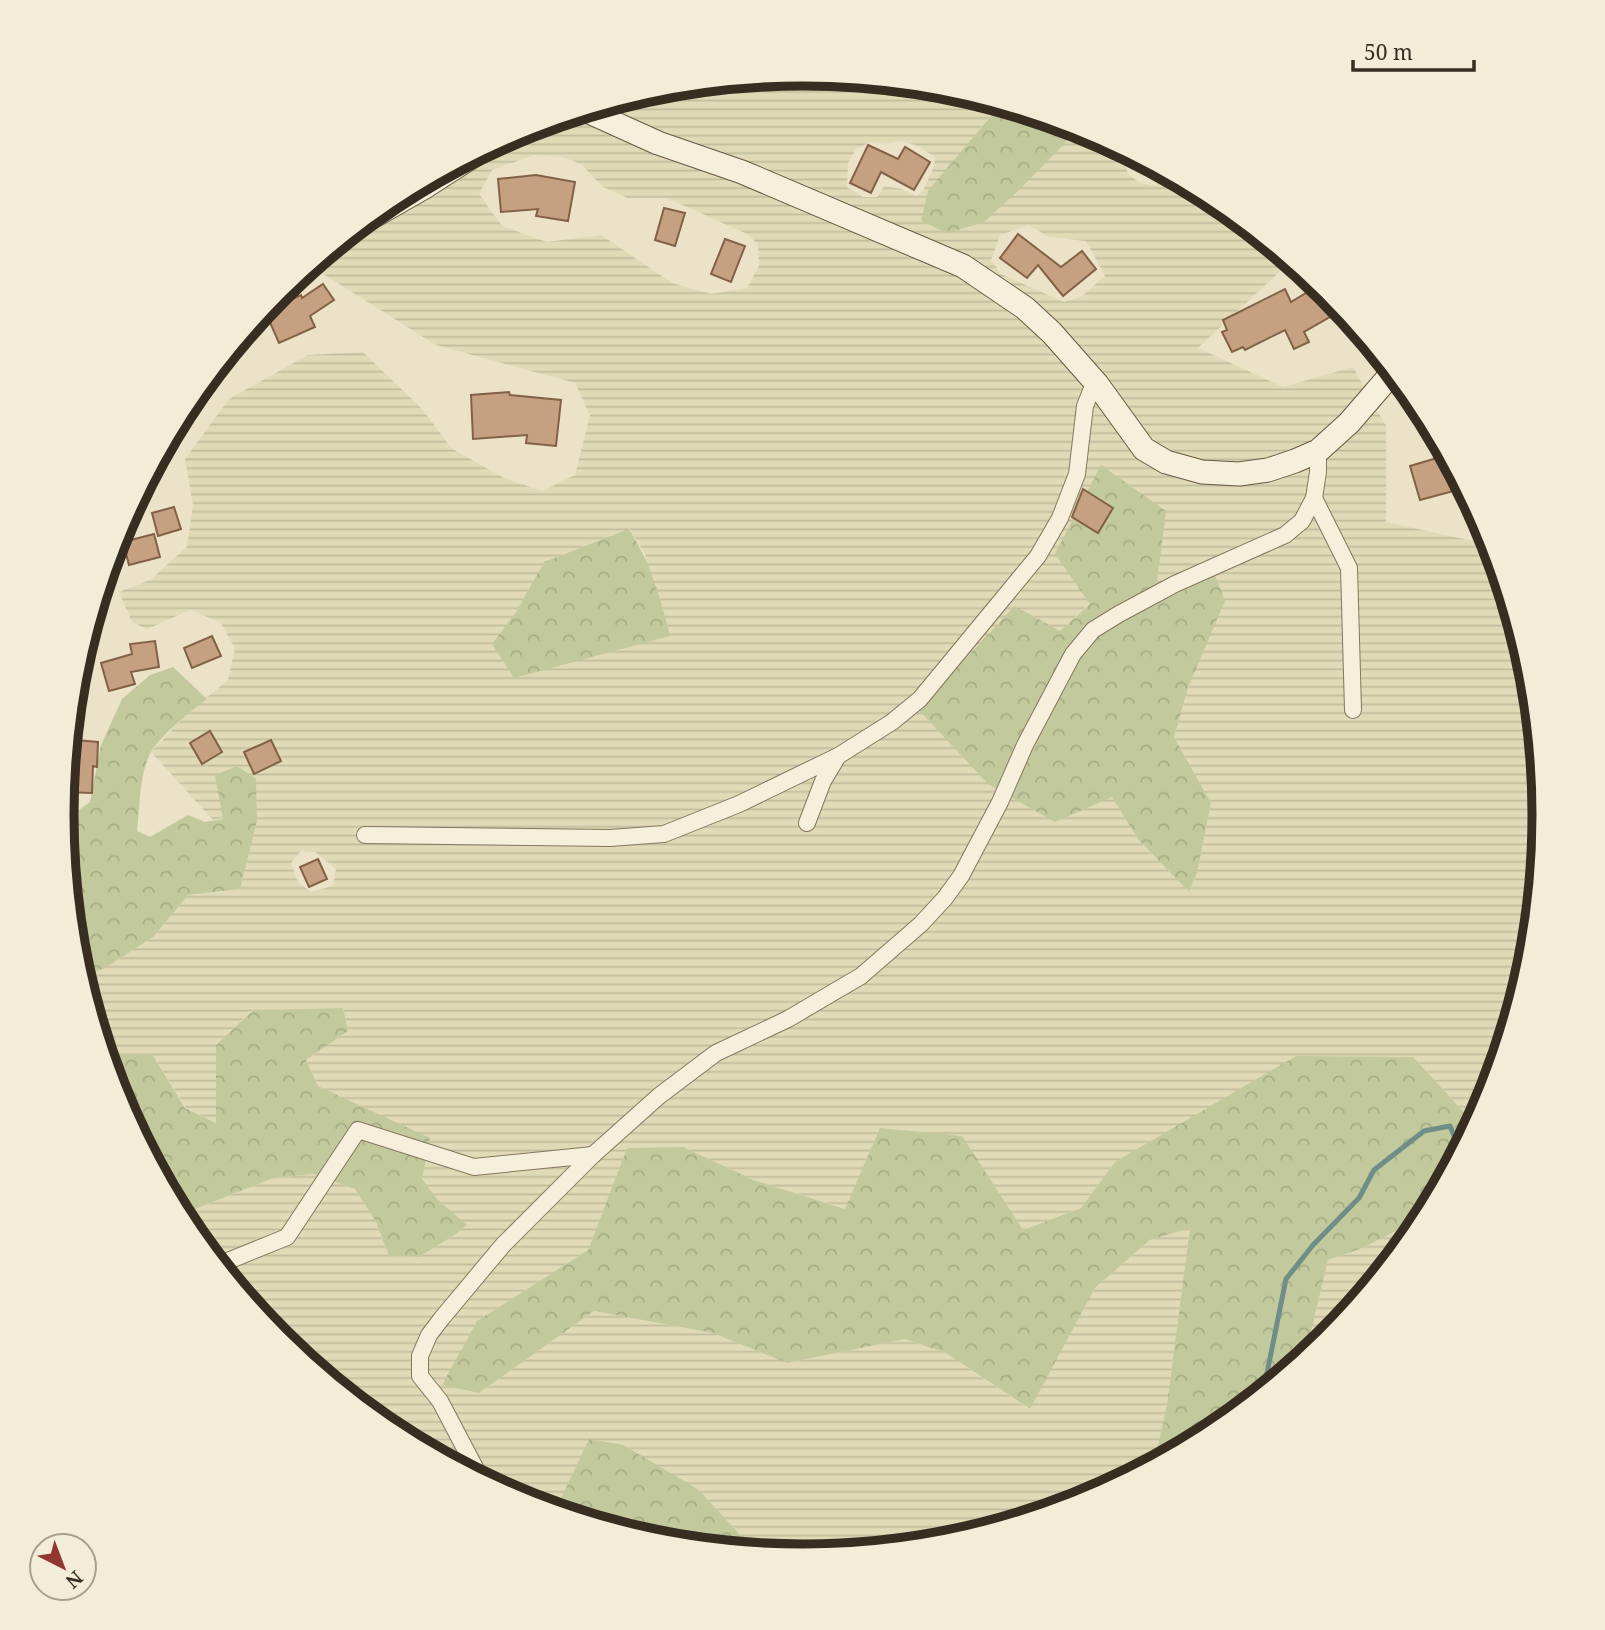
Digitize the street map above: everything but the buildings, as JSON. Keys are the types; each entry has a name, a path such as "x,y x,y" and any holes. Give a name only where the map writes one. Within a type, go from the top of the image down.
{"main road":[{"path":"598,116 658,143 741,172 963,266 1025,308 1052,333 1097,384 1144,449 1166,462 1202,472 1240,474 1268,470 1318,451 1349,423 1387,379"}],"street":[{"path":"365,835 610,838 664,834 739,804 838,756 892,722 920,699 1038,556 1060,517 1077,474 1085,406 1097,384"},
{"path":"474,1466 440,1401 420,1376 420,1356 429,1335 503,1245 593,1156 659,1096 697,1066 716,1053 823,999 861,976 894,950 945,898 961,876 1000,802 1051,694 1073,654 1093,630 1175,584 1285,535 1302,521 1314,498 1318,451"},
{"path":"1314,498 1349,568 1353,710"},
{"path":"807,823 823,781 838,756"},
{"path":"226,1262 287,1237 358,1130 474,1167 593,1156"}],"shaded area":[{"path":"802,86 898,92 945,100 994,112 975,134 1066,142 1066,136 1124,161 1128,174 1140,183 1155,186 1160,180 1167,184 1208,209 1283,267 1198,348 1283,387 1353,367 1386,426 1386,522 1478,542 1507,626 1517,673 1530,767 1532,815 1525,910 1507,1004 1493,1049 1466,1115 1413,1057 1115,1162 1081,1208 1022,1230 880,1128 846,1209 754,1180 683,1147 627,1148 588,1250 477,1321 443,1385 479,1393 594,1311 713,1333 787,1363 905,1339 946,1353 1029,1409 1095,1288 1150,1240 1190,1228 1167,1404 1157,1452 1081,1489 1037,1505 945,1530 898,1538 802,1544 746,1541 699,1490 589,1440 559,1502 480,1469 397,1421 359,1393 322,1363 254,1296 196,1220 190,1211 273,1178 313,1174 355,1189 376,1222 389,1256 419,1257 466,1225 438,1200 363,1109 318,1086 306,1060 348,1031 343,1008 252,1010 216,1045 216,1123 186,1108 152,1054 114,1055 91,973 105,968 153,937 188,895 240,889 257,821 223,818 213,820 151,752 186,715 228,680 235,648 220,622 190,610 147,629 132,622 119,592 150,580 187,547 193,505 185,459 229,399 308,355 363,352 423,410 451,448 504,478 542,491 575,475 590,415 575,383 436,345 318,271 397,209 480,161 524,141 614,111 707,92","holes":["902,141 918,146 935,157 933,169 923,191 916,196 902,189 884,186 877,197 863,197 847,187 848,163 856,149 870,142","534,155 564,157 582,165 603,187 628,198 667,198 747,234 758,244 759,266 747,288 711,294 672,283 601,235 547,242 502,226 479,194 492,170","1028,225 1049,237 1086,241 1105,276 1082,296 1064,302 1001,274 991,260 1000,235","630,529 646,556 492,645 516,612 544,562","1090,603 1154,605 1189,686 1174,737 1211,803 1197,873 1189,892 1138,839 1112,796 1015,606 1060,631","301,851 315,852 336,869 333,886 311,892 298,882 291,863"]},
{"path":"1404,1227 1351,1296 1310,1338 1328,1260 1360,1249"}],"green space":[{"path":"994,112 1066,136 1066,142 984,222 947,233 921,221 928,191"},
{"path":"1101,465 1166,511 1154,605 1215,575 1225,601 1189,685 1174,737 1211,803 1197,873 1189,892 1138,839 1112,797 1055,822 988,784 918,709 1015,606 1060,631 1090,604 1055,554"},
{"path":"629,529 654,581 670,636 514,678 492,644 516,612 544,562"},
{"path":"173,667 207,699 166,734 149,756 142,783 137,831 150,837 188,815 205,822 223,819 215,775 237,766 256,779 257,821 240,889 188,895 153,937 105,968 91,973 80,910 74,813 90,802 101,745 122,699 150,675"},
{"path":"343,1008 348,1031 306,1060 318,1086 430,1138 422,1179 438,1200 467,1225 419,1257 389,1256 376,1222 355,1189 313,1174 273,1178 190,1211 149,1137 114,1055 152,1054 185,1108 216,1123 216,1045 253,1010"},
{"path":"1296,1056 1413,1057 1466,1115 1434,1180 1404,1227 1360,1249 1328,1260 1310,1338 1246,1393 1208,1421 1157,1452 1167,1404 1190,1228 1150,1240 1095,1288 1030,1409 946,1353 905,1339 787,1363 713,1333 594,1311 479,1393 442,1385 477,1321 588,1250 627,1148 683,1147 754,1180 845,1209 880,1128 962,1136 1023,1230 1081,1208 1115,1162"},
{"path":"589,1439 623,1445 699,1490 746,1541 660,1530 559,1502"}],"waterway":[{"path":"1266,1377 1286,1279 1313,1245 1359,1198 1374,1170 1424,1131 1450,1126 1455,1139"}]}
